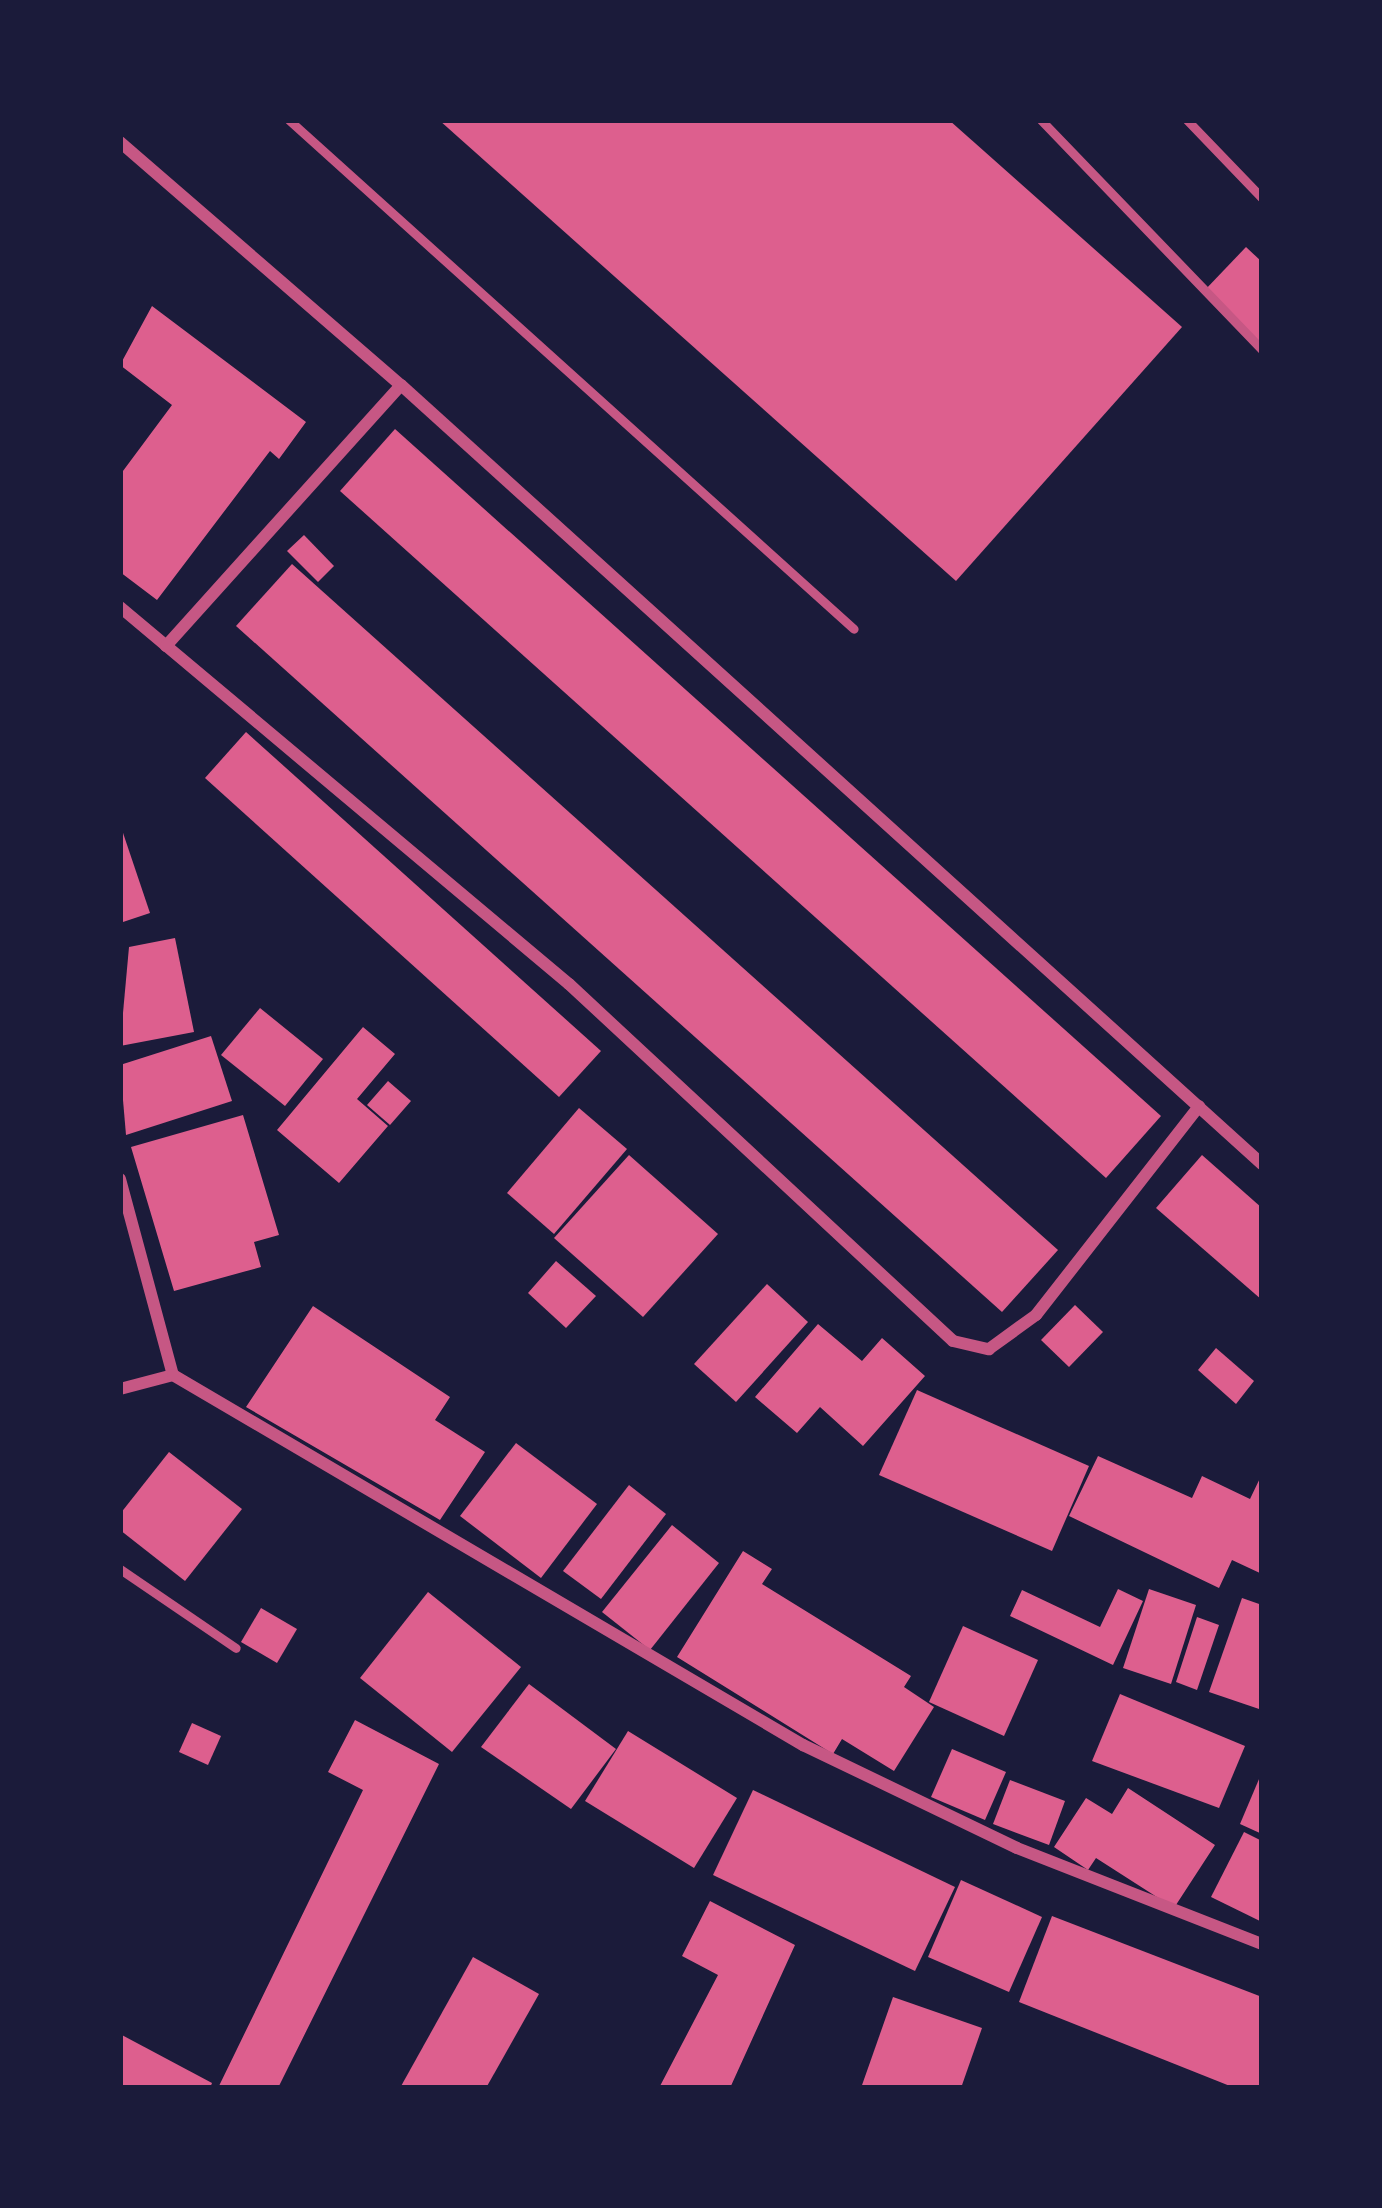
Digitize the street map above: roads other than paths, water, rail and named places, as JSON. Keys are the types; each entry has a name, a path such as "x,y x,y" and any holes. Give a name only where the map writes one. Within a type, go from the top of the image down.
{"street":[{"path":"120,142 400,385 1262,1163"},
{"path":"166,646 400,385"},
{"path":"120,607 569,984 953,1341 988,1349 1036,1315 1199,1106"},
{"path":"120,1179 172,1375 803,1744 1017,1848 1262,1944"},
{"path":"120,1389 172,1375"}],"lane":[{"path":"289,120 854,629"},
{"path":"1041,120 1262,350"},
{"path":"1187,120 1262,198"},
{"path":"120,1569 236,1648"}]}
